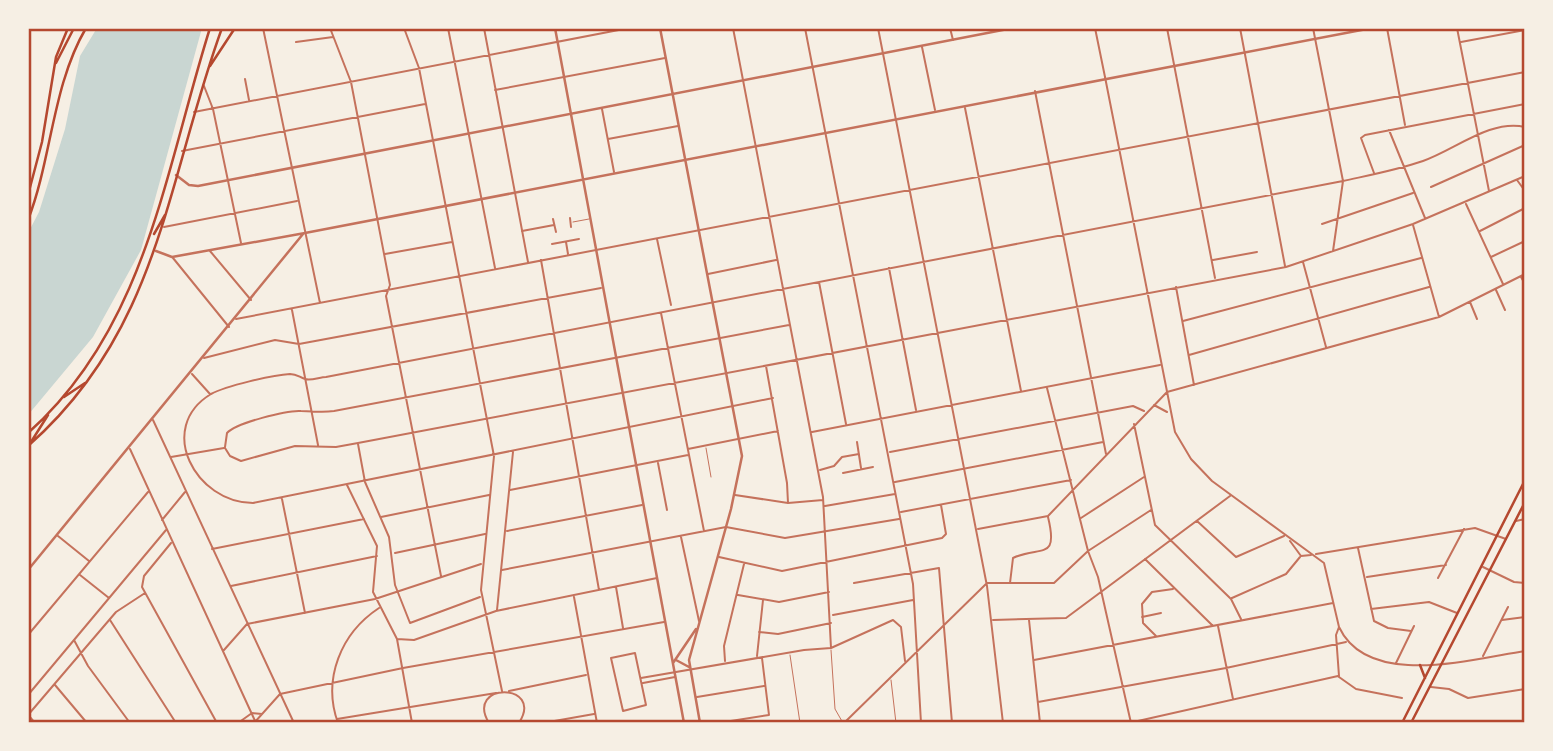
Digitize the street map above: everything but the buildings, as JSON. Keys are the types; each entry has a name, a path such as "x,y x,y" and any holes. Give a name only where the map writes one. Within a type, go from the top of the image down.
{"main road":[{"path":"28,195 42,142 52,73 68,28"},
{"path":"52,73 74,28"},
{"path":"28,220 69,65 86,28"},
{"path":"150,241 210,28"},
{"path":"29,445 87,382 122,329 164,227 182,151 222,28"},
{"path":"206,72 235,28"},
{"path":"28,433 61,399 111,330 150,241 166,213"},
{"path":"61,399 87,382"},
{"path":"29,445 54,407"},
{"path":"1402,723 1525,480"},
{"path":"1411,723 1525,502"},
{"path":"1420,665 1425,678"}],"street":[{"path":"263,28 289,166 320,303"},
{"path":"330,28 351,82 390,285 386,291 392,326 441,576"},
{"path":"404,28 419,68 494,456 481,596 488,614 502,691"},
{"path":"448,28 495,269"},
{"path":"484,28 528,263"},
{"path":"555,28 684,723"},
{"path":"194,112 629,28"},
{"path":"660,28 742,456 726,527 698,626 690,668 700,723"},
{"path":"733,28 824,499 832,623 831,648"},
{"path":"806,28 911,572 921,723"},
{"path":"878,28 987,583 1003,723"},
{"path":"950,28 953,40"},
{"path":"176,175 193,186 228,180 289,166 1013,28"},
{"path":"1095,28 1169,412 1177,438 1191,459 1231,495 1284,536 1314,554 1327,569 1339,627 1346,642 1373,659 1432,666 1525,651"},
{"path":"1167,28 1215,280"},
{"path":"1240,28 1286,267"},
{"path":"1312,28 1343,181 1333,252"},
{"path":"172,257 686,160 1035,90 1372,28"},
{"path":"1387,28 1405,126"},
{"path":"1457,28 1490,192"},
{"path":"1460,42 1525,30"},
{"path":"296,42 334,37"},
{"path":"922,46 935,111"},
{"path":"495,90 666,58"},
{"path":"236,318 1525,72"},
{"path":"245,79 249,101"},
{"path":"203,81 213,109 241,244"},
{"path":"1035,90 1106,454"},
{"path":"182,151 426,104"},
{"path":"1374,174 1362,136 1525,104"},
{"path":"965,106 1021,392"},
{"path":"601,107 614,173"},
{"path":"608,139 679,125"},
{"path":"773,398 513,453 253,503 226,499 203,484 187,454 186,428 193,413 211,395 283,375 296,374 306,380 1343,181 1402,168 1503,126 1525,127"},
{"path":"1389,130 1402,168 1426,219"},
{"path":"1431,187 1525,145"},
{"path":"790,324 313,414 296,411 236,426 227,433 225,448 230,456 248,461 295,446 318,444 336,447 623,394 1146,291 1286,267 1426,219 1525,176"},
{"path":"1517,180 1525,191"},
{"path":"1322,224 1413,193"},
{"path":"164,227 297,201"},
{"path":"1465,203 1503,285"},
{"path":"1479,231 1525,208"},
{"path":"570,218 572,227"},
{"path":"553,219 556,232"},
{"path":"1413,223 1439,317"},
{"path":"523,231 554,225"},
{"path":"28,570 192,374 305,233"},
{"path":"656,238 671,305"},
{"path":"552,244 579,239"},
{"path":"566,241 569,255"},
{"path":"1491,257 1525,241"},
{"path":"384,254 453,242"},
{"path":"209,250 251,300"},
{"path":"156,251 172,257 229,327"},
{"path":"1212,260 1257,252"},
{"path":"1183,321 1421,258"},
{"path":"541,260 599,590"},
{"path":"708,274 778,260"},
{"path":"1303,262 1326,348"},
{"path":"889,268 916,411"},
{"path":"976,529 1048,516 1166,393 1439,317 1525,274"},
{"path":"1521,276 1525,284"},
{"path":"819,282 847,425"},
{"path":"1176,286 1194,385"},
{"path":"1189,355 1429,287"},
{"path":"204,358 275,340 299,344 603,288"},
{"path":"1496,290 1505,310"},
{"path":"1470,302 1477,319"},
{"path":"292,309 318,444"},
{"path":"661,313 704,532"},
{"path":"765,365 779,431 788,503"},
{"path":"811,432 1160,365"},
{"path":"192,374 211,395"},
{"path":"1047,387 1088,551 1101,590 1130,723 1339,676"},
{"path":"1153,405 1169,412"},
{"path":"888,452 1133,406 1145,412"},
{"path":"153,420 294,723"},
{"path":"1134,424 1157,528 1231,599 1241,620"},
{"path":"688,449 779,431"},
{"path":"857,442 862,469"},
{"path":"894,482 1103,442"},
{"path":"358,443 365,482 393,553 397,591 411,624 481,596"},
{"path":"129,448 255,723"},
{"path":"170,457 225,448"},
{"path":"496,611 513,453"},
{"path":"818,470 834,466 842,457 859,454"},
{"path":"510,490 689,455"},
{"path":"658,461 667,510"},
{"path":"843,473 873,467"},
{"path":"1081,518 1145,477"},
{"path":"900,512 1071,480"},
{"path":"347,485 376,542 378,556 372,585 375,599 397,639 412,723"},
{"path":"28,635 149,491"},
{"path":"162,520 185,491"},
{"path":"734,494 788,503 824,499"},
{"path":"825,506 896,494"},
{"path":"380,517 490,495"},
{"path":"992,620 1066,618 1231,495"},
{"path":"282,498 305,613"},
{"path":"506,531 643,505"},
{"path":"718,556 782,570 906,545 945,536 940,505"},
{"path":"844,723 987,583 1054,583 1088,551 1151,510"},
{"path":"1010,583 1013,558 1042,553 1050,546 1052,536 1048,516"},
{"path":"212,549 365,519"},
{"path":"502,570 726,527 780,538 833,532 901,519"},
{"path":"1515,521 1525,519"},
{"path":"1196,520 1236,557 1284,536"},
{"path":"1231,599 1286,574 1301,556 1475,528 1506,539"},
{"path":"28,695 166,529"},
{"path":"1438,578 1464,529"},
{"path":"393,553 486,534"},
{"path":"57,536 90,562"},
{"path":"681,536 699,622"},
{"path":"1290,540 1301,556"},
{"path":"172,542 145,576 142,584 217,723"},
{"path":"1357,547 1367,577 1374,621 1380,626 1411,631"},
{"path":"229,586 378,556"},
{"path":"1144,558 1213,626"},
{"path":"223,651 247,624 375,599 483,563"},
{"path":"725,662 724,646 744,563"},
{"path":"1367,577 1446,565"},
{"path":"1482,567 1525,583"},
{"path":"854,583 938,568 952,723"},
{"path":"80,574 109,598"},
{"path":"397,639 414,640 496,611 657,578"},
{"path":"616,587 624,629"},
{"path":"1157,636 1147,628 1142,617 1142,604 1152,592 1164,588 1176,589"},
{"path":"737,594 784,602 830,592"},
{"path":"35,723 28,715 81,652 110,619 145,593"},
{"path":"574,595 597,723"},
{"path":"757,657 763,600"},
{"path":"831,616 914,600"},
{"path":"1370,609 1429,601 1459,614"},
{"path":"1034,660 1334,603"},
{"path":"380,607 358,623 348,637 332,684 337,721 588,675"},
{"path":"1483,657 1508,607"},
{"path":"1142,617 1161,613"},
{"path":"1501,620 1525,617"},
{"path":"110,619 176,723"},
{"path":"1029,619 1040,723"},
{"path":"641,678 761,656 831,648 896,620 902,632 905,663"},
{"path":"255,723 280,694 403,668 665,622"},
{"path":"760,632 778,634 832,623"},
{"path":"1218,625 1233,700"},
{"path":"674,662 698,626"},
{"path":"1396,663 1414,626"},
{"path":"1339,627 1339,676 1356,689 1402,698"},
{"path":"74,640 88,666 130,723"},
{"path":"1038,702 1226,668 1346,642"},
{"path":"635,653 641,678 646,705 621,710 611,658 635,653"},
{"path":"718,723 769,715 761,656"},
{"path":"674,662 690,668"},
{"path":"642,683 675,677"},
{"path":"55,684 87,723"},
{"path":"695,697 765,686"},
{"path":"1431,687 1449,689 1468,698 1525,689"},
{"path":"508,691 522,702 524,714 520,723"},
{"path":"489,723 485,715 485,704 496,693"},
{"path":"238,723 251,713 261,715"},
{"path":"543,723 595,714"},
{"path":"755,718 755,723"}],"lane":[{"path":"571,222 590,219"},
{"path":"705,445 711,477"},
{"path":"831,648 835,709 844,723"},
{"path":"790,653 800,723"},
{"path":"891,678 896,723"}],"shaded area":[{"path":"97,28 202,28 141,250 93,337 28,415 28,233 39,212 65,129 80,56"}]}
